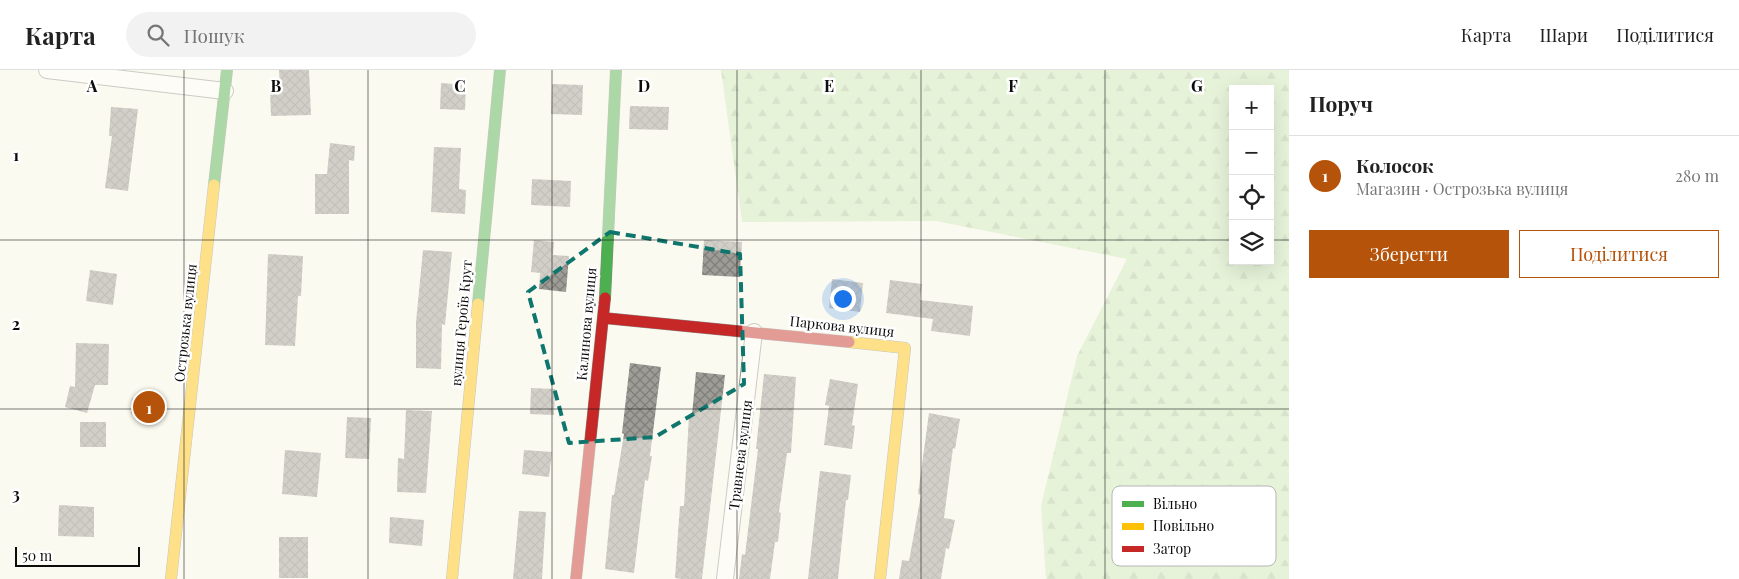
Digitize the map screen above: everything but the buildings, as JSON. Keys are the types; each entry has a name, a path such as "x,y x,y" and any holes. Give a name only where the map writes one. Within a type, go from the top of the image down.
{"street":[{"path":"46,70 225,91"},
{"name":"Острозька вулиця","path":"172,579 227,70"},
{"name":"вулиця Героїв Крут","path":"452,579 500,70"},
{"name":"Калинова вулиця","path":"576,579 604,318 616,70"},
{"name":"Паркова вулиця","path":"604,318 905,348 880,579"},
{"name":"Травнева вулиця","path":"725,579 754,332"}],"highlighted area":[{"path":"610,232 740,254 744,384 655,437 569,443 528,292"}],"green space":[{"path":"721,70 1289,70 1289,579 1046,579 1041,506 1077,356 1127,259 936,221 742,222"}],"traffic: fast":[{"path":"214,185 227,70"},
{"path":"478,304 500,70"},
{"path":"605,298 616,70"}],"traffic: slow":[{"path":"171,579 214,185"},
{"path":"452,579 478,304"},
{"path":"849,342 905,348 880,579"}],"traffic: jam":[{"path":"576,579 605,298"},
{"path":"604,318 849,342"}],"place":[{"name":"Колосок","path":"149,407"}]}
